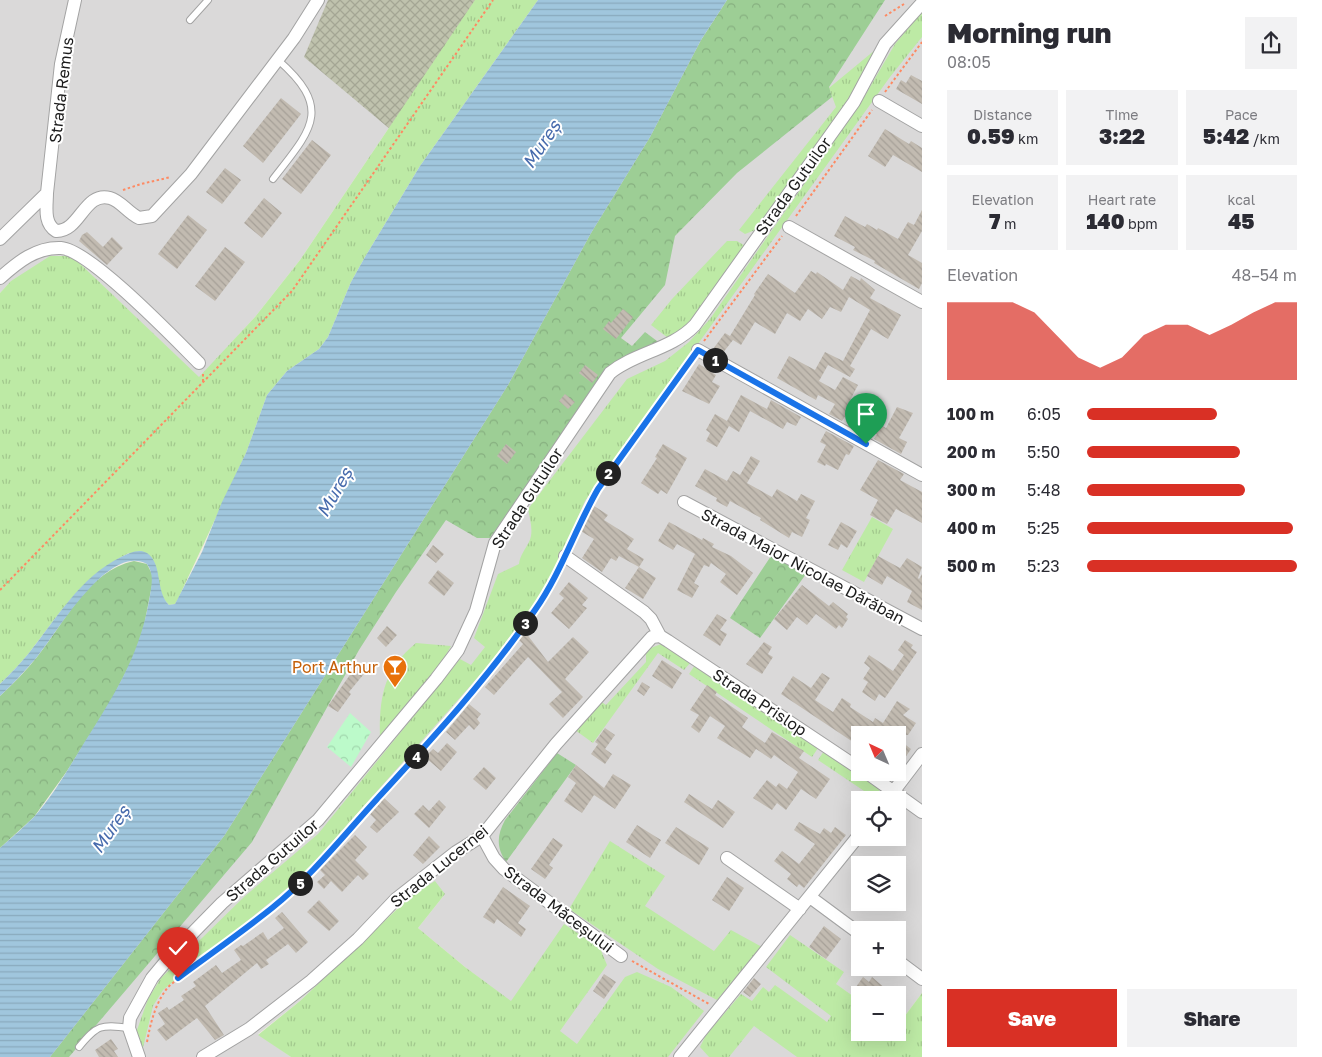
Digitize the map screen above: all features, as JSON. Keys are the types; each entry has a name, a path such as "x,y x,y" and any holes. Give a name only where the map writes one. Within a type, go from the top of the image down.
{"street":[{"name":"Strada Remus","path":"74,0 61,64 48,186 47,219 49,224 56,230 67,228 97,198 108,198"},
{"path":"108,198 138,218 152,216 191,174 278,60 318,0"},
{"name":"Strada Gutuilor","path":"129,1028 130,1018 141,996 152,978 172,954 222,903 318,820 436,679 458,650 476,611 495,543 610,373 620,365 672,344 684,337 695,325 854,102 885,44 922,3"},
{"path":"879,101 922,126"},
{"path":"0,240 48,186"},
{"path":"789,227 922,302"},
{"path":"0,278 30,254 60,248 70,250 88,260 109,278 200,363"},
{"path":"698,350 922,475"},
{"name":"Strada Maior Nicolae Dărăban","path":"684,502 922,629"},
{"name":"Strada Prislop","path":"566,556 644,612 651,619 660,636 851,763"},
{"name":"Strada Lucernei","path":"204,1057 249,1029 311,981 358,939 396,899 456,852 482,836 556,744 645,643 652,637 660,636"},
{"path":"895,791 922,754"},
{"path":"875,781 886,791"},
{"path":"906,804 922,812"},
{"name":"Strada Măceșului","path":"482,836 494,858 504,870 621,956"},
{"path":"688,1054 718,1010 851,846"},
{"path":"727,858 800,909"},
{"path":"810,898 851,928"},
{"path":"906,967 922,979"},
{"path":"129,1028 142,1053"}],"lane":[{"path":"190,20 208,0"},
{"path":"273,179 306,137 312,112 304,86 278,60"},
{"path":"79,1047 99,1026 129,1028"}],"path":[{"path":"0,590 292,291 493,0"},
{"path":"885,16 910,0"},
{"path":"142,1053 151,1017 161,996 168,987 273,908 310,874 432,738 535,610 566,556 584,514 598,489 922,42"},
{"path":"108,198 141,184 191,174"},
{"path":"621,956 718,1010"}],"shaded area":[{"path":"0,0 475,0 300,260 255,317 199,378 72,256 11,281 0,293"},
{"path":"328,0 482,0 391,130 304,57"},
{"path":"727,0 922,0 922,993 906,1014 906,986 851,986 851,1041 881,1041 917,1057 553,1057 511,1002 418,928 445,894 412,895 300,1001 258,1034 291,1057 50,1057"}],"green space":[{"path":"475,0 538,0 420,166 351,282 328,337 319,349 287,371 267,395 246,453 175,604 169,605 161,596 154,562 129,553 112,562 85,584 62,610 26,657 0,684 0,293 11,281 50,256 72,256 199,377 255,317 300,260"},
{"path":"727,0 885,0 829,87 832,97 737,173 675,236 665,285 621,338 632,346 645,332 661,344 623,359 579,411 490,538 477,538 446,520 396,592 359,650 252,842 69,1057 50,1057 224,836 508,385 591,233 650,137 701,40"},
{"path":"922,12 922,37 890,77 585,501 559,560 538,599 488,666 300,878 163,990 153,1006 141,1056 136,1045 137,1030 148,999 161,978 245,896 318,834 460,659 471,665 485,647 474,638 498,574 519,564 529,542 531,526 528,509 627,379 665,361 689,342 710,319 860,104 895,44"},
{"path":"875,50 877,52 863,79 758,229 745,234 739,230 836,107 829,88"},
{"path":"727,241 737,241 747,247 697,319 672,341 651,325 672,299"},
{"path":"872,517 893,529 864,582 842,570"},
{"path":"771,556 806,574 760,638 730,618"},
{"path":"134,561 147,564 152,574 152,585 144,626 135,654 111,701 67,771 34,817 0,848 0,696 33,662 90,587 103,575"},
{"path":"416,643 451,646 443,660 380,742 380,712 389,675 396,664"},
{"path":"661,644 691,662 684,670 658,653 593,743 575,730 600,701 606,705 646,662 646,653 651,648"},
{"path":"695,665 818,748 812,757 689,674"},
{"path":"350,713 371,732 351,767 327,747"},
{"path":"824,751 851,770 851,781 868,781 880,791 864,791 818,760"},
{"path":"557,753 576,765 506,862 499,846 502,825"},
{"path":"610,841 665,876 645,906 714,951 731,930 762,947 717,1000 658,969 569,909"},
{"path":"435,881 445,894 418,928 465,967 511,1001 564,924 600,948 607,965 560,1031 577,1044 625,977 637,972 671,987 704,1011 668,1057 291,1057 258,1035 300,1001 412,895"},
{"path":"790,935 844,972 836,984 851,995 851,1041 906,1041 906,1014 922,993 922,1057 797,1057 754,1026 729,1057 709,1057 700,1047 706,1035 741,994 752,1001 763,987 769,992 775,985 827,1022 831,1016 766,967"}],"water":[{"name":"Mureș","path":"538,0 727,0 701,40 650,137 591,233 508,385 224,836 50,1057 0,1057 0,848 34,817 47,801 103,713 122,678 138,641 149,601 152,577 147,564 132,561 116,566 100,578 70,611 37,657 0,696 0,684 19,665 81,587 106,565 127,554 141,551 147,553 152,558 165,599 169,605 175,604 202,552 222,502 246,453 267,395 287,371 319,349 328,337 351,282 420,166"}],"building":[{"path":"911,75 922,81 922,104 896,89 901,80 906,83"},
{"path":"281,98 301,114 263,163 243,146"},
{"path":"885,129 909,144 911,141 922,148 922,172 893,155 885,167 868,156"},
{"path":"312,140 331,155 301,194 282,179"},
{"path":"225,168 241,180 222,204 206,192"},
{"path":"264,198 282,213 262,238 244,223"},
{"path":"922,210 922,231 908,255 922,263 922,283 919,289 874,263 875,261 853,250 855,247 834,236 845,216 865,227 867,224 877,230 878,228 898,239 908,222 914,225"},
{"path":"188,215 207,230 177,269 158,254"},
{"path":"87,232 103,247 112,237 123,248 107,265 79,241 82,235"},
{"path":"225,247 245,262 215,301 195,286"},
{"path":"811,271 816,274 817,272 843,290 851,276 860,281 861,278 875,290 870,298 901,315 888,339 871,329 850,366 855,369 850,377 828,365 819,381 835,390 843,377 858,385 845,410 848,412 842,421 829,414 835,404 818,395 816,400 777,378 789,356 815,370 825,352 843,361 870,310 849,297 841,312 830,307 822,319 808,309 800,321 787,313 775,334 755,322 741,345 733,340 722,354 713,349 725,333 730,336 768,274 795,293"},
{"path":"623,309 633,317 616,339 603,329"},
{"path":"699,364 716,375 712,382 720,386 709,404 682,391"},
{"path":"585,365 598,375 592,383 579,373"},
{"path":"565,394 575,402 568,409 559,401"},
{"path":"741,395 767,409 771,400 801,417 796,426 787,422 783,429 750,411 739,432 729,426 717,447 706,441 710,433 706,430 715,414 727,421"},
{"path":"897,407 913,413 899,438 907,442 901,454 874,439 877,434 874,433 879,424 886,428"},
{"path":"826,431 854,446 849,455 846,454 838,470 817,462 826,445 820,442"},
{"path":"506,444 516,452 507,464 497,456"},
{"path":"663,444 687,458 667,494 661,490 658,494 641,483 657,458 655,457"},
{"path":"751,456 760,461 747,483 772,497 777,489 797,501 801,494 815,501 806,518 810,520 802,537 792,532 789,538 760,520 761,518 730,501 727,507 716,501 717,498 695,486 705,469 727,481 733,471 740,475"},
{"path":"878,460 904,474 900,480 922,492 922,523 896,509 887,524 870,515 878,500 860,490"},
{"path":"594,506 608,515 604,520 634,539 627,549 644,559 639,567 619,556 616,561 611,558 602,572 582,558 594,539 579,530"},
{"path":"669,522 702,540 703,538 714,544 712,547 731,556 753,573 737,595 720,582 726,574 711,563 709,567 704,565 694,583 699,586 692,598 677,590 695,554 677,544 673,550 658,541"},
{"path":"841,522 857,531 847,548 841,544 838,550 828,545"},
{"path":"433,545 444,554 436,563 426,555"},
{"path":"878,556 900,568 907,558 922,567 918,578 922,574 922,610 907,602 912,591 887,576 882,585 867,576"},
{"path":"639,567 656,578 643,599 625,588"},
{"path":"438,570 454,583 444,596 428,583"},
{"path":"569,582 588,598 582,605 587,608 569,629 551,613 564,598 559,594"},
{"path":"802,585 829,606 833,602 848,614 846,617 848,619 842,628 839,625 836,629 816,614 807,625 797,617 787,630 774,619"},
{"path":"717,614 727,620 720,630 727,634 720,646 703,635"},
{"path":"387,626 397,635 386,647 377,638"},
{"path":"526,633 548,662 573,637 589,652 565,679 583,697 563,718 549,704 562,692 528,657 494,695 485,687 523,644 519,640"},
{"path":"905,640 913,645 911,648 917,652 885,698 879,694 875,701 862,692 868,682 863,679 870,668 864,663 869,655 893,671 904,655 898,650"},
{"path":"764,642 772,647 768,654 773,657 762,674 746,664"},
{"path":"662,660 682,673 672,689 652,676"},
{"path":"359,662 368,669 349,692 351,694 338,712 328,706"},
{"path":"822,673 830,678 815,700 833,712 842,698 851,704 850,707 873,722 875,718 883,723 897,701 910,709 903,715 916,723 908,735 906,735 906,726 851,726 851,741 781,694 793,676 811,688"},
{"path":"642,682 650,687 644,696 637,691"},
{"path":"707,685 717,692 715,695 748,718 742,727 765,743 772,732 804,751 799,758 830,779 816,799 801,789 786,810 777,803 772,810 753,798 767,780 776,787 779,783 787,789 798,772 774,755 771,759 756,749 750,758 717,738 725,726 710,716 699,733 691,727 699,715 690,710"},
{"path":"469,704 481,714 477,719 480,723 474,730 469,725 455,740 446,732"},
{"path":"605,728 615,735 605,749 612,754 605,764 591,754 598,744 595,742"},
{"path":"447,743 457,752 441,771 425,757 433,749 438,753"},
{"path":"906,745 911,749 906,756"},
{"path":"576,765 604,788 613,774 631,785 615,809 594,795 582,813 564,801 576,783 568,777"},
{"path":"484,767 496,778 486,790 473,779"},
{"path":"689,794 712,809 718,800 735,812 723,828 684,802"},
{"path":"384,798 399,812 377,833 370,827 376,820 370,814"},
{"path":"439,800 446,807 429,828 414,814 423,805 429,811"},
{"path":"799,822 820,834 824,828 831,833 835,827 846,835 804,888 799,884 797,887 787,879 791,874 774,861 782,851 799,864 815,844 794,830"},
{"path":"637,825 661,840 650,858 626,842"},
{"path":"676,827 709,848 699,865 665,843"},
{"path":"355,835 367,847 355,860 369,874 363,880 358,875 342,892 331,881 324,889 317,882 325,875 320,870"},
{"path":"429,836 440,847 423,864 413,855"},
{"path":"553,838 563,845 549,865 553,868 545,879 531,869"},
{"path":"727,877 744,888 729,911 712,900"},
{"path":"503,887 530,906 518,923 526,929 521,937 497,919 494,924 483,917"},
{"path":"319,900 339,921 329,931 307,912"},
{"path":"282,912 308,942 296,953 288,944 266,960 269,964 261,969 257,963 205,1006 224,1035 215,1040 197,1018 166,1041 157,1030 165,1024 158,1013 167,1007 169,1010 184,1000 181,996 196,986 193,982 216,965 222,973 241,960 234,950 241,945 243,946 263,932 268,940 284,928 275,918"},
{"path":"824,926 841,939 826,959 809,947"},
{"path":"604,974 616,982 604,999 593,991"},
{"path":"863,977 869,982 872,977 882,986 857,986"},
{"path":"754,978 761,984 750,997 743,992"},
{"path":"111,1039 118,1049 114,1051 118,1057 99,1057 95,1050"}],"place":[{"name":"Port Arthur","path":"395,688"}],"route":[{"path":"178,978 273,908 310,874 432,738 535,610 566,556 584,514 598,489 616,461 698,350 866,444"}]}
